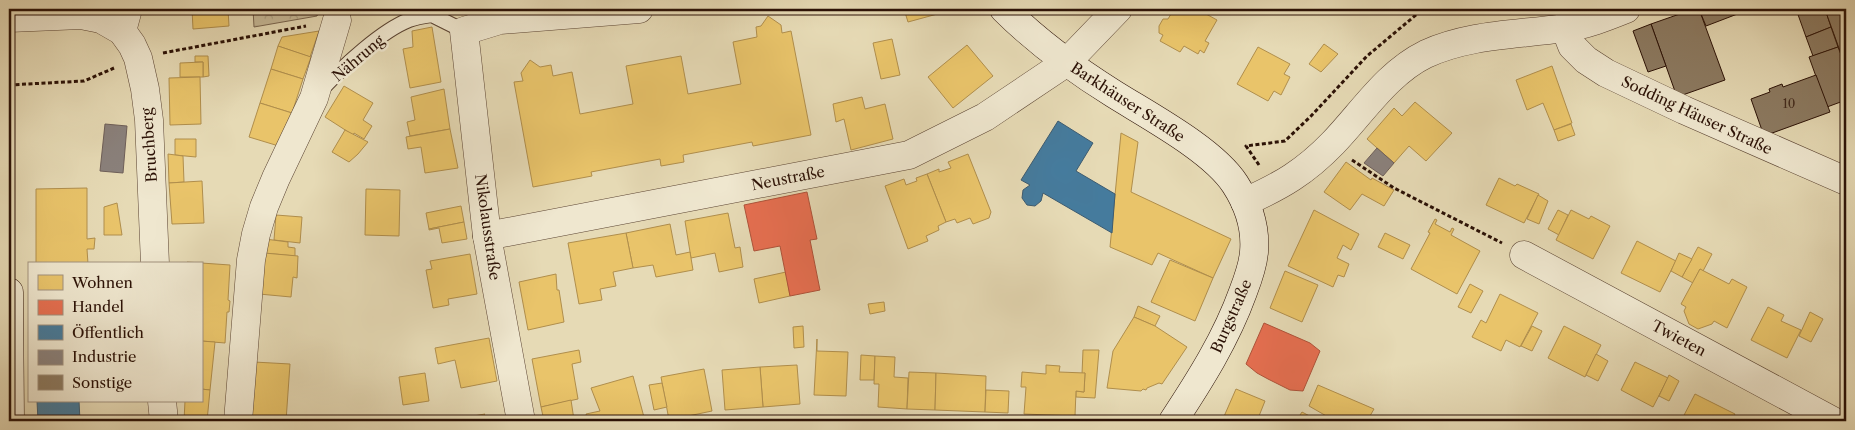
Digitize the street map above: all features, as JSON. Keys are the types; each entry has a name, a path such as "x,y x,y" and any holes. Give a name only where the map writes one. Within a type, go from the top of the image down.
{"street":[{"path":"464,31 500,20 639,9"},
{"name":"Barkhäuser Straße","path":"1004,9 1024,30 1067,62 1170,128 1215,161 1235,183 1245,202"},
{"name":"Neustraße","path":"487,236 909,155 985,117 1067,62 1118,9"},
{"path":"1245,202 1275,188 1307,167 1332,144 1399,71 1426,55 1452,44 1477,38 1565,28 1593,22 1626,9"},
{"name":"Bruchberg","path":"9,18 81,15 125,20 138,58 149,120 155,262"},
{"name":"Nährung","path":"238,421 251,260 256,234 276,178 314,98 336,20"},
{"name":"Sodding Häuser Straße","path":"1565,28 1572,46 1586,60 1606,73 1702,118 1846,181"},
{"name":"Nikolausstraße","path":"464,31 487,236 520,421"},
{"name":"Burgstraße","path":"1173,421 1204,374 1222,340 1249,275 1254,252 1254,233 1251,216 1245,202"},
{"name":"Twieten","path":"1524,255 1833,421"},
{"path":"9,292 10,421"},
{"path":"162,402 164,421"}],"lane":[{"name":"Nährung","path":"314,98 347,63 389,32 409,20 432,14 464,31"}],"path":[{"path":"1275,188 1246,146 1285,141 1367,56 1423,9"},
{"path":"176,51 290,29"},
{"path":"9,85 84,81 138,58"},
{"path":"1351,158 1394,188 1524,255"}],"green space":[{"path":"253,9 320,9 317,16 254,27"}],"building: Wohnen":[{"path":"192,9 228,9 229,26 193,29"},
{"path":"904,9 939,9 941,13 908,22"},
{"path":"1174,9 1197,9 1217,20 1205,41 1209,43 1204,53 1200,50 1198,54 1184,46 1180,52 1160,41 1163,35 1159,33 1159,26 1163,19 1168,19"},
{"path":"768,16 781,25 782,33 791,31 811,135 753,146 752,142 683,155 684,162 661,166 660,159 591,172 592,176 533,187 514,82 523,81 521,73 530,60 540,67 551,65 553,76 572,72 580,114 633,104 626,66 681,56 688,94 741,84 733,42 757,37 756,27 761,26"},
{"path":"432,27 441,82 410,88 403,49 413,47 412,31"},
{"path":"319,31 310,57 278,46 282,37"},
{"path":"892,39 900,75 881,79 873,43"},
{"path":"1324,44 1338,54 1321,72 1309,64"},
{"path":"967,45 993,76 953,108 928,77"},
{"path":"278,46 311,57 303,79 271,69"},
{"path":"1258,47 1290,64 1284,74 1290,77 1281,95 1274,91 1268,101 1237,84"},
{"path":"195,56 208,56 209,76 203,77 203,62 195,62"},
{"path":"203,62 203,77 180,77 180,63"},
{"path":"1552,66 1572,123 1554,130 1543,103 1527,110 1516,80"},
{"path":"271,69 303,79 292,113 260,103"},
{"path":"200,77 201,124 170,125 169,78"},
{"path":"344,86 373,103 363,120 372,126 364,139 354,133 353,135 325,117"},
{"path":"444,89 450,129 410,136 407,122 415,120 411,97"},
{"path":"862,97 865,109 885,104 893,139 851,150 844,119 836,122 833,104"},
{"path":"1415,102 1452,133 1426,161 1409,146 1394,163 1367,139 1394,108 1402,116"},
{"path":"260,103 292,113 282,147 249,137"},
{"path":"1571,124 1575,135 1558,141 1554,130"},
{"path":"450,129 458,168 425,173 421,147 408,149 406,137"},
{"path":"345,130 368,142 349,162 332,152"},
{"path":"1121,133 1138,142 1131,192 1231,239 1213,278 1158,253 1152,265 1110,247"},
{"path":"175,139 196,139 196,157 175,155"},
{"path":"168,154 183,156 184,182 169,183"},
{"path":"968,154 991,212 989,218 973,224 970,218 957,223 955,219 946,222 927,174 939,169 939,172 951,168 948,162"},
{"path":"1346,162 1371,180 1372,178 1394,190 1384,206 1362,194 1350,210 1324,192"},
{"path":"927,174 946,222 938,226 939,230 926,236 928,241 908,249 885,186 904,179 906,185 917,181 916,178"},
{"path":"1499,178 1539,194 1524,223 1486,205"},
{"path":"202,181 204,223 172,224 169,183"},
{"path":"87,188 87,239 95,238 94,249 87,249 88,262 36,262 36,189"},
{"path":"366,189 400,190 399,236 365,235"},
{"path":"1538,195 1548,201 1539,224 1527,219"},
{"path":"117,203 122,235 104,235 104,207"},
{"path":"461,206 464,222 429,229 426,213"},
{"path":"1314,210 1359,234 1351,250 1343,245 1337,258 1349,264 1344,277 1338,275 1333,287 1288,266"},
{"path":"1558,210 1568,215 1559,235 1548,229"},
{"path":"1571,210 1589,219 1591,216 1610,226 1593,259 1556,240"},
{"path":"728,213 735,248 740,247 743,267 719,272 715,253 691,258 685,221"},
{"path":"276,215 302,217 300,243 274,240"},
{"path":"1435,219 1437,220 1435,224 1450,232 1452,228 1454,229 1451,235 1480,251 1457,294 1411,269 1430,233 1428,232"},
{"path":"464,222 467,239 442,243 439,228 429,230 429,229"},
{"path":"670,224 676,255 690,252 693,270 656,277 653,265 633,268 626,233"},
{"path":"626,233 633,268 613,272 616,286 600,289 602,300 579,304 568,243"},
{"path":"1385,233 1410,245 1403,259 1378,247"},
{"path":"265,239 288,242 288,247 295,248 295,256 264,253"},
{"path":"1637,241 1676,261 1660,292 1621,273"},
{"path":"1698,247 1712,254 1703,271 1700,269 1693,283 1682,277"},
{"path":"264,253 298,256 297,278 293,277 291,297 259,294"},
{"path":"1679,253 1692,259 1682,277 1671,271"},
{"path":"470,254 477,294 448,299 449,305 433,308 426,270 432,269 430,261"},
{"path":"1170,260 1213,278 1195,321 1151,302"},
{"path":"202,263 230,265 228,300 230,301 229,312 227,312 225,343 202,341"},
{"path":"1700,269 1729,284 1732,279 1747,287 1727,328 1714,321 1712,324 1698,329 1689,324 1684,311 1686,307 1681,304"},
{"path":"1285,271 1318,285 1302,322 1270,308"},
{"path":"786,272 790,296 759,303 754,279"},
{"path":"556,274 557,290 559,290 564,322 528,330 519,282"},
{"path":"1470,284 1483,291 1471,313 1458,307"},
{"path":"1500,294 1538,313 1520,347 1506,340 1501,351 1472,337 1481,320 1486,323"},
{"path":"884,302 885,311 870,314 868,304"},
{"path":"1138,306 1160,316 1155,326 1134,317"},
{"path":"1768,307 1784,315 1781,321 1801,330 1787,358 1751,340"},
{"path":"1810,312 1823,319 1811,342 1799,336"},
{"path":"1134,317 1155,326 1187,347 1162,384 1159,383 1141,391 1107,388 1113,351"},
{"path":"803,326 804,347 794,348 793,327"},
{"path":"1532,326 1542,331 1532,351 1521,346"},
{"path":"1564,326 1601,345 1585,377 1548,358"},
{"path":"489,338 497,381 461,388 455,360 438,364 435,348"},
{"path":"817,339 817,351 848,352 846,396 814,395"},
{"path":"202,341 215,342 210,390 202,389"},
{"path":"579,350 581,362 572,364 578,399 541,407 532,359"},
{"path":"1083,350 1099,350 1095,398 1076,397 1076,391 1084,392 1085,373 1082,374"},
{"path":"1596,354 1608,361 1598,381 1586,375"},
{"path":"861,355 875,356 874,380 860,380"},
{"path":"875,356 895,357 894,377 908,378 907,409 878,407 879,384 874,384"},
{"path":"254,362 290,364 286,421 250,421"},
{"path":"1635,362 1668,378 1653,407 1621,390"},
{"path":"797,365 800,404 763,407 760,367"},
{"path":"1046,365 1060,366 1059,372 1085,373 1084,392 1076,391 1075,416 1024,414 1026,387 1021,387 1022,372 1046,374"},
{"path":"760,367 763,407 725,410 722,370"},
{"path":"704,369 712,411 669,420 661,377"},
{"path":"909,372 936,373 935,410 907,409"},
{"path":"425,373 429,401 403,405 399,377"},
{"path":"936,373 986,376 985,412 935,410"},
{"path":"1669,375 1679,381 1669,401 1659,396"},
{"path":"633,376 645,421 588,421 586,414 600,411 591,388"},
{"path":"662,383 667,407 654,410 649,385"},
{"path":"1318,385 1374,409 1367,421 1335,421 1309,406"},
{"path":"202,389 210,390 207,421 184,421 185,402 202,402"},
{"path":"1236,389 1265,401 1259,416 1264,419 1263,421 1222,421"},
{"path":"986,390 1009,391 1008,413 985,412"},
{"path":"1695,394 1735,414 1731,421 1681,421"},
{"path":"571,400 574,420 544,421 541,407"},
{"path":"1302,412 1319,421 1296,421"},
{"path":"485,414 483,416 484,421 444,421"}],"building: Handel":[{"path":"807,192 817,239 810,240 820,290 790,296 780,246 754,251 744,205"},
{"path":"1264,323 1310,343 1320,351 1303,391 1290,390 1257,373 1246,364"}],"building: Öffentlich":[{"path":"1058,121 1093,143 1076,171 1115,194 1112,233 1043,193 1041,201 1035,206 1027,205 1022,198 1023,190 1030,185 1021,180"},
{"path":"37,402 79,402 80,421 38,421"}],"building: Industrie":[{"path":"105,124 127,126 123,173 100,171"},
{"path":"1377,148 1394,163 1383,176 1364,163"}],"building: Sonstige":[{"path":"1699,9 1725,80 1677,97 1651,24"},
{"path":"1699,9 1738,9 1740,13 1706,26"},
{"path":"1738,9 1751,9 1740,13"},
{"path":"1796,9 1844,9 1827,15 1831,27 1806,37"},
{"path":"1846,9 1845,65 1827,15"},
{"path":"1651,24 1666,66 1648,72 1633,31"},
{"path":"1831,27 1838,47 1813,56 1806,37"},
{"path":"1838,47 1846,64 1846,100 1827,107 1809,57"},
{"path":"1816,75 1830,112 1764,136 1751,99 1770,92 1769,89 1782,84 1783,87"}]}
